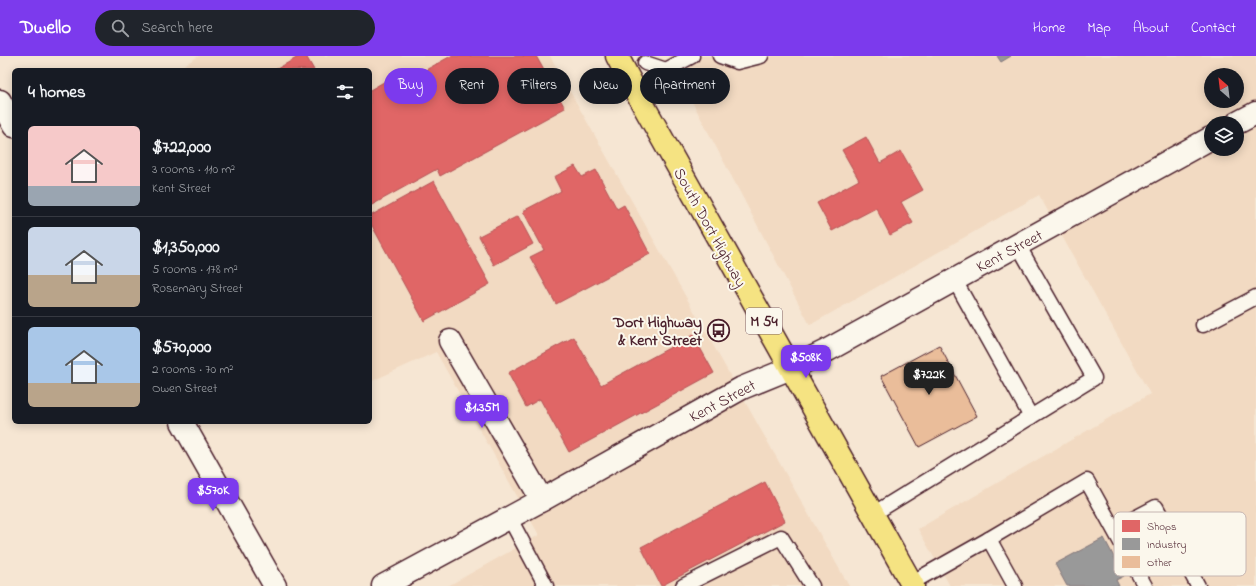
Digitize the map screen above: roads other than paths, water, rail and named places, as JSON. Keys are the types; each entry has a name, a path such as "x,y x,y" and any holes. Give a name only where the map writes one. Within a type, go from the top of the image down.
{"main road":[{"name":"South Dort Highway","path":"634,62 636,92 912,584"}],"street":[{"path":"0,101 12,122"},
{"path":"1244,119 1256,112"},
{"name":"Kent Street","path":"383,586 542,500 742,388 826,351 1204,142"},
{"path":"450,341 542,500"},
{"path":"183,424 274,586"}],"lane":[{"path":"634,62 666,70 692,56"},
{"path":"720,56 737,62 761,56"},
{"path":"872,514 1094,378 1018,245"},
{"path":"954,279 1031,417"},
{"path":"1203,325 1256,297"},
{"path":"912,584 1087,481 1114,530"},
{"path":"1147,512 1156,507 1159,512"},
{"path":"510,517 546,586"},
{"path":"683,586 781,537 812,586"},
{"path":"989,540 1015,586"},
{"path":"1139,576 1145,586"},
{"path":"1193,576 1198,586"}],"place":[{"name":"Dort Highway & Kent Street","path":"718,330"}]}
